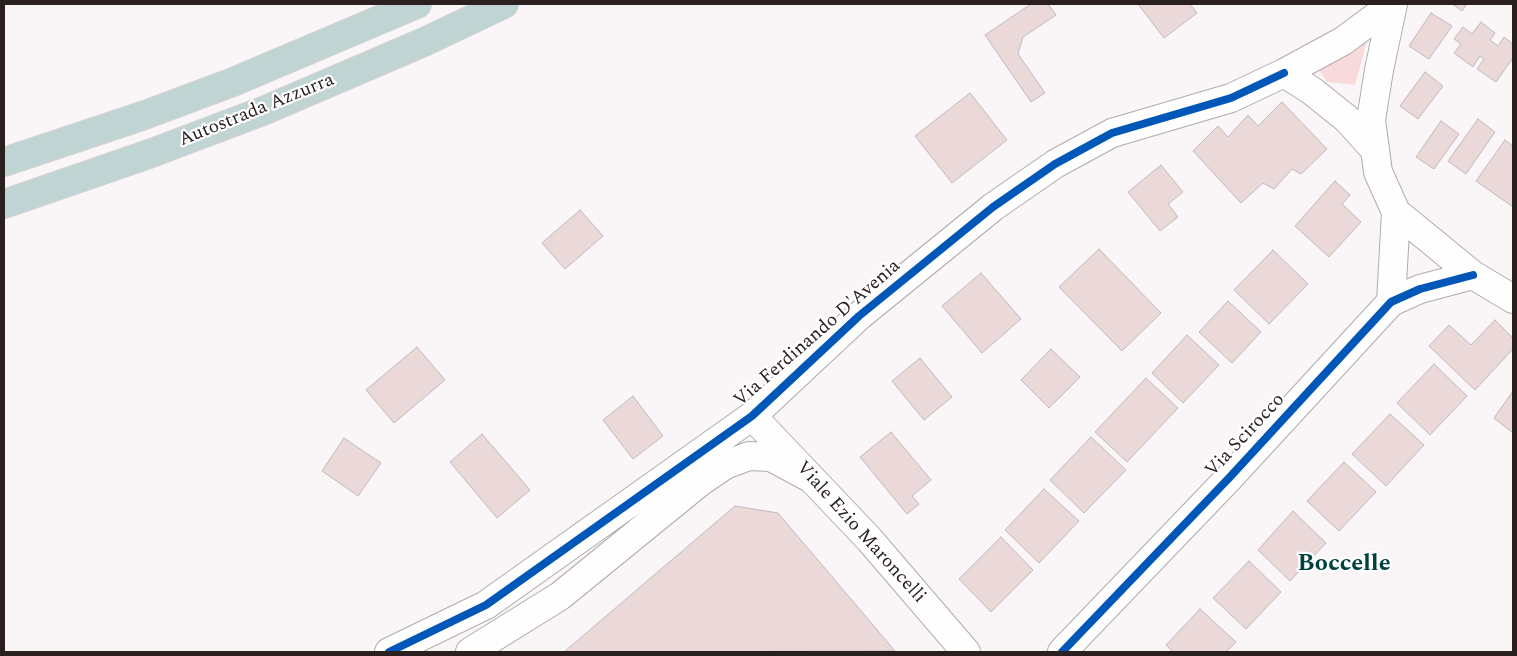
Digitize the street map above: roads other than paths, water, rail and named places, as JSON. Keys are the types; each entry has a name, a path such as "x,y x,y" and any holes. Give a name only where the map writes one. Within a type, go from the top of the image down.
{"highway":[{"name":"Autostrada Azzurra","path":"4,162 142,116 233,82 417,4"},
{"name":"Autostrada Azzurra","path":"4,204 150,154 263,111 424,42 504,4"}],"street":[{"name":"Via Ferdinando D'Avenia","path":"389,652 486,605 752,416 859,316 993,206 1055,164 1112,133 1231,98 1284,73 1343,41 1393,4"},
{"path":"1393,4 1371,120 1378,172 1396,212 1473,275 1513,299"},
{"path":"1284,73 1312,91 1347,120 1375,150"},
{"path":"1391,302 1396,212"},
{"name":"Via Scirocco","path":"1062,652 1229,478 1391,302 1420,288 1473,275"},
{"name":"Viale Ezio Maroncelli","path":"752,416 869,539 966,652"},
{"path":"470,652 560,596 700,482 725,465 749,456 771,457 812,479"}],"district":[{"name":"Boccelle","path":"1344,565"}]}
